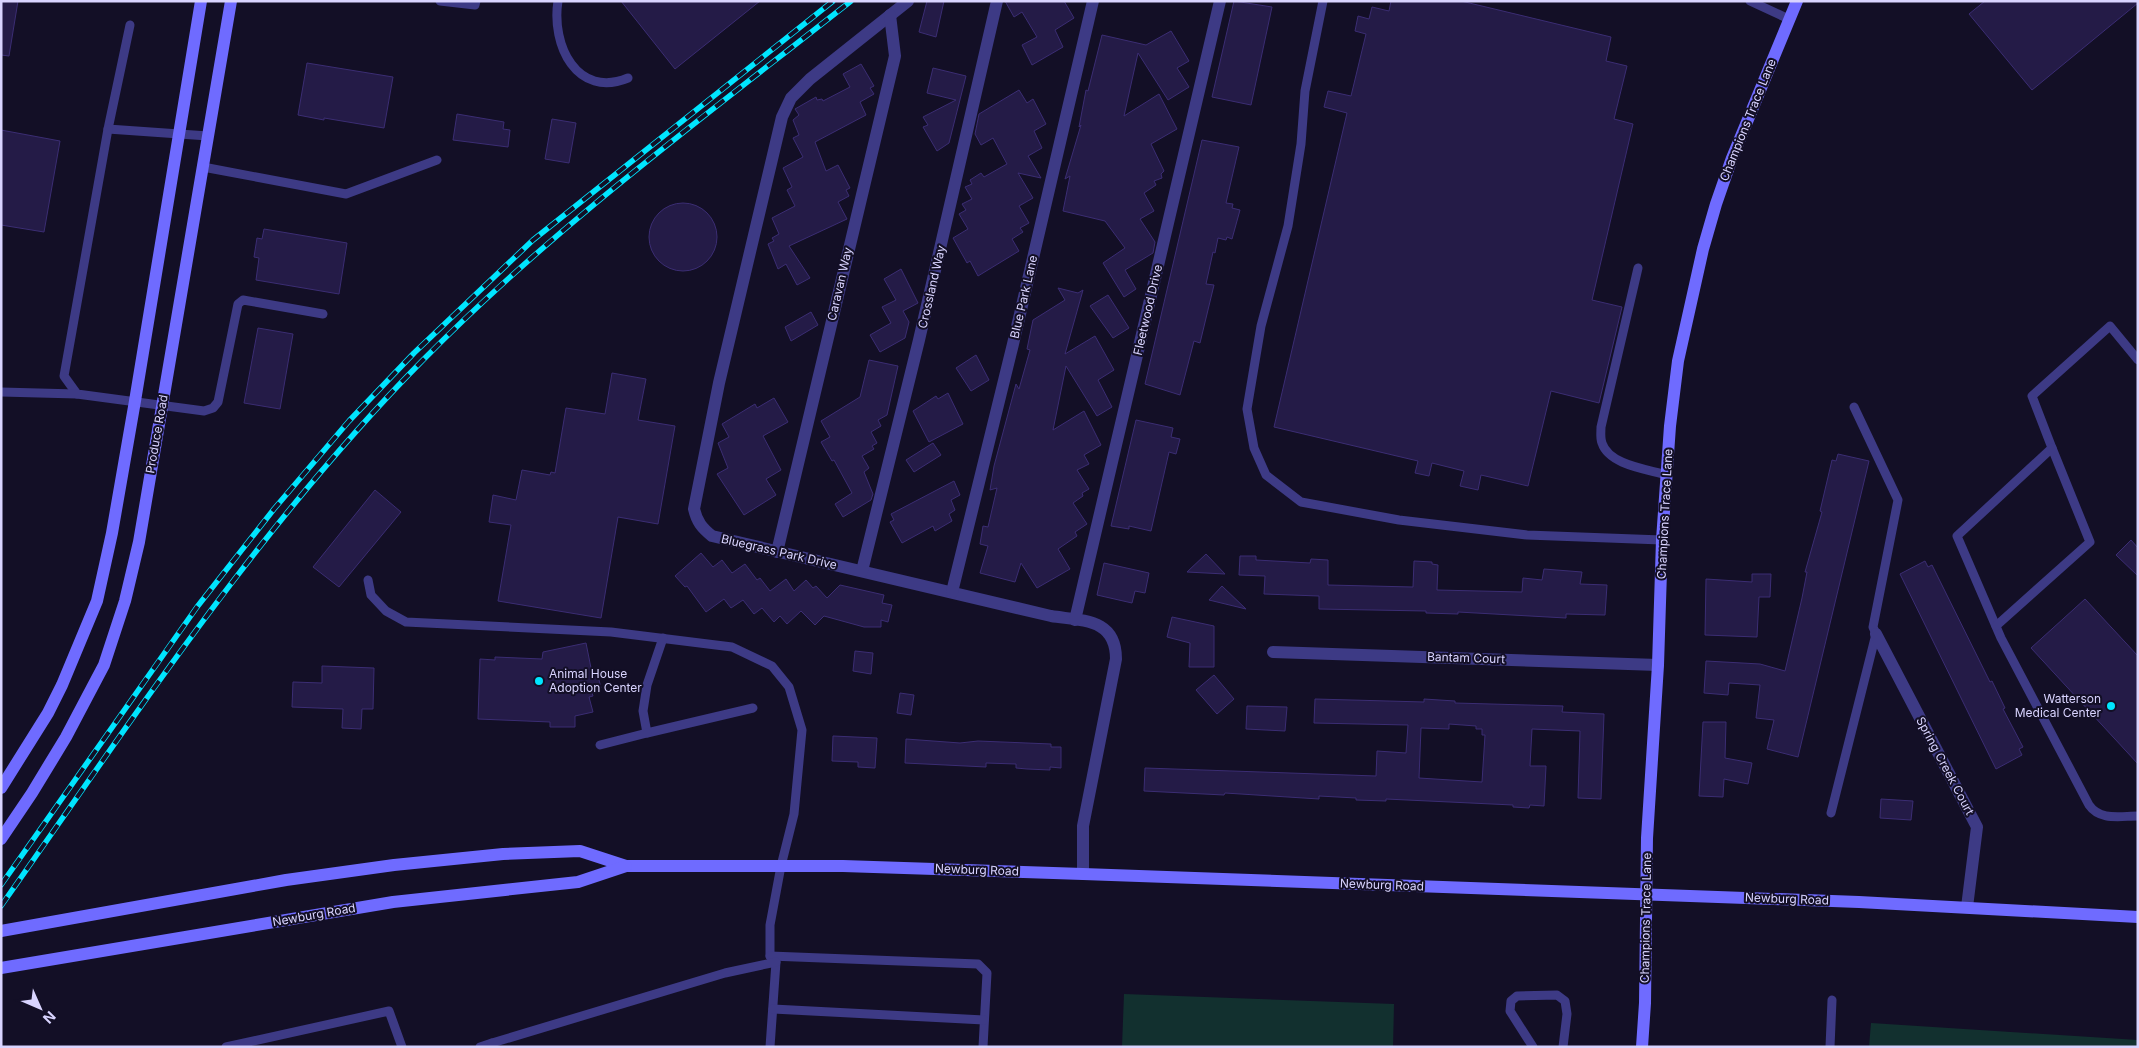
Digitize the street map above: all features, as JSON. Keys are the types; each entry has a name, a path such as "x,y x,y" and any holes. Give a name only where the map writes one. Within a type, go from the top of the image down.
{"main road":[{"path":"1,788 59,692 97,601 112,533 135,401 201,1"},
{"name":"Produce Road","path":"1,839 32,794 104,665 125,601 139,542 231,1"},
{"name":"Champions Trace Lane","path":"1642,1047 1645,1002 1647,838 1658,665 1662,540 1678,361 1703,248 1732,158 1796,1"},
{"name":"Newburg Road","path":"1,931 286,880 394,864 503,854 580,851 626,866 843,866 1083,874 1968,907 2138,917"},
{"name":"Newburg Road","path":"1,968 393,902 578,882 626,866"}],"street":[{"name":"Bluegrass Park Drive","path":"908,1 810,79 787,105 782,117 751,240 719,383 694,503 697,520 702,528 712,536 1075,620 1093,622 1104,628 1112,637 1116,646 1110,691 1083,826 1083,874"},
{"name":"Crossland Way","path":"862,571 919,340 997,1"},
{"name":"Blue Park Lane","path":"952,592 1013,344 1093,1"},
{"name":"Fleetwood Drive","path":"1075,620 1220,1"},
{"name":"Caravan Way","path":"777,552 895,56 890,16"},
{"name":"Spring Creek Court","path":"1876,634 1977,826 1968,907"},
{"name":"Bantam Court","path":"1274,652 1658,665"}],"lane":[{"path":"440,1 476,5 476,1"},
{"path":"558,1 558,36 568,63 587,79 602,82 619,81 628,78"},
{"path":"1323,1 1305,91 1301,144 1288,226 1262,326 1247,409 1254,448 1266,475 1300,502 1399,520 1527,535 1662,540"},
{"path":"1750,1 1789,19"},
{"path":"77,394 64,376 108,129 130,25"},
{"path":"108,129 208,136"},
{"path":"203,167 346,194 437,160"},
{"path":"1638,268 1601,427 1602,443 1610,454 1620,460 1667,475"},
{"path":"1,392 77,394 204,411 213,408 218,402 238,304 242,300 323,314"},
{"path":"1996,626 2090,542 2032,396 2110,326 2138,360"},
{"path":"1831,813 1876,634 1873,627 1898,500 1854,407"},
{"path":"2052,448 1957,536 1996,626 2094,813 2102,816 2138,816"},
{"path":"368,580 371,595 386,611 406,622 611,632 663,638 732,647 772,666 789,687 802,730 794,814 781,866 770,925 773,959 773,1009 770,1047"},
{"path":"646,733 643,711 647,685 663,638"},
{"path":"600,745 753,708"},
{"path":"480,1047 492,1045 773,959 978,964 987,973 982,1047"},
{"path":"1533,1047 1510,1011 1511,1001 1518,996 1557,995 1565,1001 1568,1014 1563,1047"},
{"path":"1830,1047 1832,1000"},
{"path":"773,1009 984,1020"},
{"path":"226,1047 389,1011 402,1047"}],"green space":[{"path":"1124,994 1394,1004 1393,1047 1122,1047"},
{"path":"1871,1023 2138,1040 2138,1047 1869,1047"}],"building":[{"path":"1,1 18,1 9,56 1,55"},
{"path":"621,1 760,1 675,69"},
{"path":"927,1 944,1 936,37 919,32"},
{"path":"1005,1 1064,1 1074,18 1055,30 1063,47 1032,65 1022,45 1037,37 1022,12 1014,17"},
{"path":"1234,1 1272,7 1251,105 1212,97"},
{"path":"1391,1 1461,1 1611,37 1606,61 1627,66 1614,119 1633,124 1592,300 1622,307 1599,403 1551,391 1528,486 1481,475 1478,490 1460,486 1464,471 1432,463 1429,476 1415,473 1418,461 1274,427 1347,113 1324,107 1328,91 1351,96 1366,34 1355,31 1358,16 1369,19 1372,7 1389,11"},
{"path":"1985,1 2138,1 2138,3 2032,90 1969,14"},
{"path":"1171,31 1189,61 1177,68 1189,87 1168,100 1138,53 1124,116 1159,94 1177,129 1151,144 1164,171 1161,174 1162,178 1154,181 1156,185 1144,193 1154,211 1140,219 1155,242 1153,253 1125,270 1136,289 1124,297 1103,263 1125,248 1105,221 1063,211 1070,176 1065,179 1081,125 1079,127 1086,90 1088,91 1102,35 1146,45"},
{"path":"307,63 393,77 384,128 298,115"},
{"path":"861,64 874,86 870,88 874,94 860,102 866,115 815,142 826,171 838,165 850,188 846,190 849,196 838,202 847,219 789,246 810,278 797,285 786,264 778,269 768,244 774,241 772,238 779,234 772,218 795,206 787,190 792,187 783,168 803,157 793,138 799,135 793,120 799,115 795,109 816,97 817,100 822,99 823,101 850,87 843,74"},
{"path":"933,68 966,76 949,143 937,151 923,127 928,125 923,117 956,100 927,93"},
{"path":"1019,90 1027,103 1033,99 1046,124 1034,131 1042,148 1028,156 1041,178 1018,173 1033,198 1019,206 1029,223 1020,228 1023,232 1012,239 1019,251 978,276 970,261 967,263 953,238 968,229 959,214 966,210 962,204 972,199 965,187 972,184 970,180 981,173 984,177 1007,164 993,138 981,145 975,134 979,114"},
{"path":"457,114 504,122 503,129 510,130 508,147 453,140"},
{"path":"552,119 576,123 569,163 545,159"},
{"path":"1,130 60,141 44,232 1,225"},
{"path":"1202,140 1239,147 1226,203 1233,204 1232,208 1240,210 1232,239 1227,237 1226,240 1218,238 1215,253 1213,252 1206,284 1214,285 1200,343 1194,341 1180,395 1145,384"},
{"path":"683,203 696,206 707,213 714,224 717,237 714,250 707,261 696,268 683,271 670,268 659,261 652,250 649,237 652,224 659,213 670,206"},
{"path":"264,229 347,243 339,294 256,280 259,258 254,257 257,238 262,239"},
{"path":"901,269 918,303 903,311 909,322 905,338 880,352 870,335 891,323 882,307 896,300 884,279"},
{"path":"1058,288 1078,293 1083,290 1065,354 1095,336 1114,370 1098,380 1112,407 1097,416 1066,366 1053,430 1084,411 1101,445 1084,455 1089,464 1077,470 1089,489 1082,493 1083,496 1073,503 1087,524 1075,532 1077,536 1058,549 1070,569 1037,588 1021,563 1015,582 980,573 988,546 980,544 983,526 988,527 997,488 990,490 994,466 1016,384 1019,389 1030,350 1027,349 1033,320 1065,300"},
{"path":"1108,295 1129,328 1113,338 1090,306"},
{"path":"811,312 818,325 791,341 785,327"},
{"path":"258,328 293,334 280,409 244,403"},
{"path":"976,355 989,380 971,391 956,368"},
{"path":"869,360 898,366 887,415 878,420 881,426 871,432 877,443 872,446 874,449 862,456 869,468 864,472 873,494 871,500 843,517 835,504 852,493 834,460 832,461 821,442 830,437 821,421 860,397"},
{"path":"612,373 646,379 638,420 675,426 658,524 618,517 601,618 498,601 511,525 489,522 493,495 516,500 522,470 550,475 551,472 555,473 566,408 605,414"},
{"path":"948,393 963,424 929,442 913,411 936,396 938,399"},
{"path":"774,398 788,422 763,436 781,470 766,479 776,495 744,515 717,474 728,468 718,443 729,437 722,424 755,404 757,408"},
{"path":"1136,420 1173,428 1171,437 1180,439 1176,454 1169,452 1151,531 1129,526 1129,529 1111,526"},
{"path":"933,443 941,455 914,472 906,460"},
{"path":"1838,454 1869,461 1798,757 1767,749 1774,720 1756,718 1760,685 1729,683 1728,695 1704,693 1706,661 1760,664 1785,671 1802,598 1807,572 1805,572 1822,512 1820,511 1832,460 1836,461"},
{"path":"954,481 960,495 951,500 955,510 949,514 952,521 935,531 933,526 902,543 890,522 894,520 891,514"},
{"path":"375,490 401,512 339,587 313,567"},
{"path":"2131,540 2138,548 2138,576 2116,555"},
{"path":"701,553 713,567 722,560 732,573 745,564 757,580 760,578 770,591 786,579 794,591 806,580 813,588 816,586 827,598 840,585 884,595 882,603 892,605 888,622 881,620 881,627 864,627 824,616 815,625 801,611 787,624 780,616 774,622 762,608 754,614 743,600 731,608 724,599 706,612 687,586 685,587 675,576"},
{"path":"1206,554 1225,574 1187,572"},
{"path":"1240,556 1256,556 1256,560 1310,563 1311,559 1328,560 1328,585 1413,587 1414,561 1432,562 1432,564 1438,565 1437,590 1522,592 1523,578 1542,580 1544,569 1582,572 1580,584 1607,585 1605,615 1566,614 1566,618 1458,612 1458,614 1426,613 1426,611 1319,609 1319,596 1264,594 1265,576 1239,575"},
{"path":"1925,561 1928,567 1932,565 1990,682 1992,681 2005,708 2003,709 2023,747 2019,749 2022,755 1996,769 1900,574"},
{"path":"1104,563 1149,573 1145,593 1135,591 1132,603 1097,595"},
{"path":"1752,574 1771,574 1770,597 1759,597 1757,637 1705,635 1706,579 1752,582"},
{"path":"1222,586 1246,609 1209,600"},
{"name":"Watterson Medical Center","path":"2085,599 2138,656 2138,764 2031,648"},
{"path":"1172,617 1214,626 1214,667 1189,667 1190,643 1167,637"},
{"name":"Animal House Adoption Center","path":"586,643 592,673 597,672 601,688 591,690 593,696 589,697 593,712 575,716 575,727 550,727 550,722 478,719 480,659 495,660 495,657 542,659 543,652"},
{"path":"855,651 873,653 871,674 853,671"},
{"path":"322,666 374,668 373,709 362,709 361,729 342,728 343,709 292,707 293,682 322,683"},
{"path":"1214,675 1234,699 1217,714 1196,690"},
{"path":"900,693 914,695 911,715 897,713"},
{"path":"1315,699 1424,702 1424,699 1455,701 1455,703 1563,706 1562,712 1604,714 1601,799 1578,798 1580,731 1532,729 1530,766 1546,766 1544,806 1530,805 1529,808 1513,807 1513,805 1386,799 1386,801 1356,800 1356,798 1319,796 1319,799 1225,793 1224,795 1144,791 1145,768 1376,776 1377,751 1406,753 1408,725 1314,723","holes":["1449,724 1476,726 1476,729 1482,729 1482,735 1485,735 1482,782 1419,778 1421,728 1449,729"]},
{"path":"1247,706 1287,707 1285,731 1246,729"},
{"path":"1703,722 1726,722 1725,758 1752,763 1748,784 1724,779 1723,797 1699,796"},
{"path":"833,736 877,738 875,768 858,767 858,762 832,761"},
{"path":"906,739 960,743 978,741 1051,744 1051,747 1061,747 1061,768 1050,767 1050,770 1027,769 1016,768 1016,764 986,763 986,767 905,763"},
{"path":"1881,799 1913,801 1911,820 1880,818"}],"railway":[{"path":"1,885 197,607 274,509 349,421 414,353 533,240 833,1"},
{"path":"1,906 150,694 253,555 307,488 423,360 473,311 577,218 851,1"}],"place":[{"name":"Animal House Adoption Center","path":"539,681"},
{"name":"Watterson Medical Center","path":"2111,706"}]}
